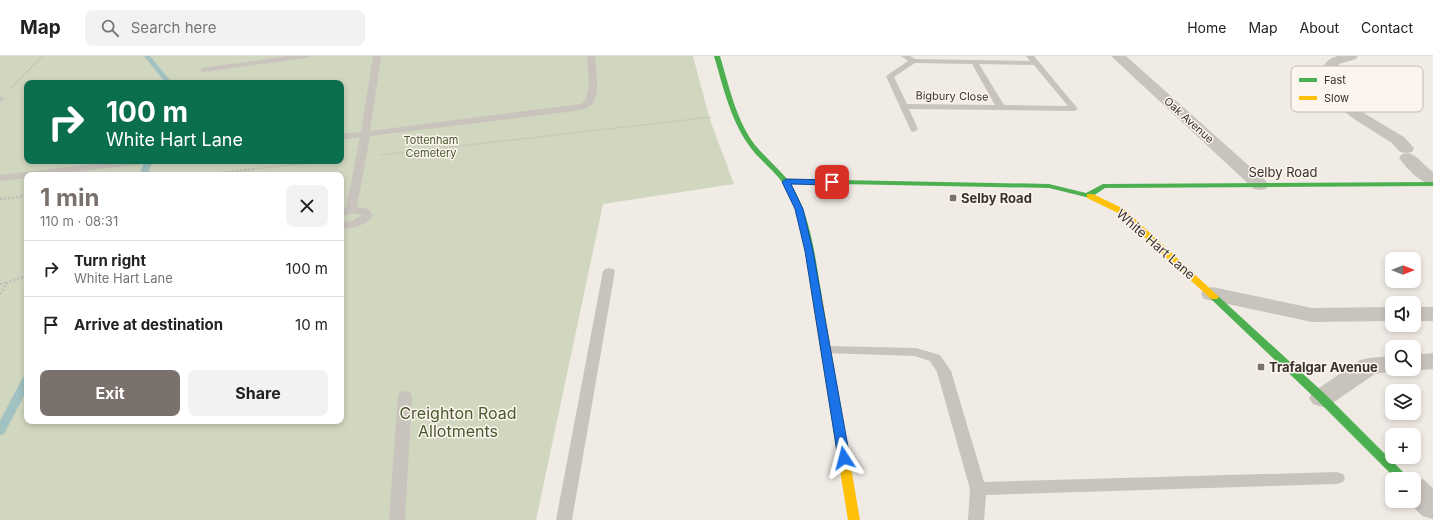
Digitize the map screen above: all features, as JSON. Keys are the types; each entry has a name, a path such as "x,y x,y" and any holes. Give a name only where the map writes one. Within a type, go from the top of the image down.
{"street":[{"path":"717,56 735,115 751,144 764,160 786,182 799,209 827,350 854,520"},
{"name":"Oak Avenue","path":"1118,56 1260,185"},
{"path":"1331,66 1334,61 1351,56"},
{"path":"1354,112 1398,140 1420,171 1433,180"},
{"name":"White Hart Lane","path":"786,182 1049,186 1088,195 1121,211 1212,294 1322,398 1397,472"},
{"name":"Selby Road","path":"1088,195 1103,186 1433,184"},
{"path":"1212,294 1312,314 1385,314"},
{"path":"1421,314 1433,314"},
{"path":"1421,362 1433,361"},
{"path":"1322,398 1368,366 1385,365"},
{"path":"1421,495 1433,507"}],"lane":[{"path":"203,70 306,56"},
{"path":"344,226 350,226 363,222 368,215 364,210 346,212 362,157 377,56"},
{"path":"344,137 583,106 590,101 592,95 591,56"},
{"path":"905,56 913,61 1036,63"},
{"name":"Bigbury Close","path":"904,106 1074,109 1030,56"},
{"name":"Bigbury Close","path":"913,61 890,76 914,129"},
{"name":"Bigbury Close","path":"974,62 1001,108"},
{"path":"50,172 117,164"},
{"path":"0,178 24,175"},
{"path":"564,520 609,271"},
{"path":"827,350 916,352 935,358 944,371 978,489 976,520"},
{"path":"397,520 405,396"},
{"path":"978,489 1338,478"}],"path":[{"path":"0,99 42,56"},
{"path":"362,157 735,115"},
{"path":"227,172 299,164"},
{"path":"0,199 24,196"},
{"path":"0,284 24,277"},
{"path":"0,294 8,282"}],"green space":[{"path":"0,56 693,56 710,120 734,184 603,204 536,520 0,520"}],"waterway":[{"path":"147,56 167,80"},
{"path":"144,172 148,164"},
{"path":"0,431 24,386"}],"traffic: fast":[{"path":"717,56 731,102 745,134 756,150 787,184 797,202 808,242 817,297"},
{"path":"786,181 1049,186 1090,196"},
{"path":"1088,195 1103,186 1433,184"},
{"path":"1214,297 1322,398 1397,472"}],"traffic: slow":[{"path":"1090,196 1121,211 1214,297"},
{"path":"817,297 854,520"}],"place":[{"name":"Selby Road","path":"953,198"},
{"name":"Trafalgar Avenue","path":"1261,367"}],"route":[{"path":"832,182 786,182 799,209 809,251 827,350 844,458"}],"park label":[{"name":"Tottenham Cemetery","path":"431,146"},
{"name":"Creighton Road Allotments","path":"458,422"}]}
